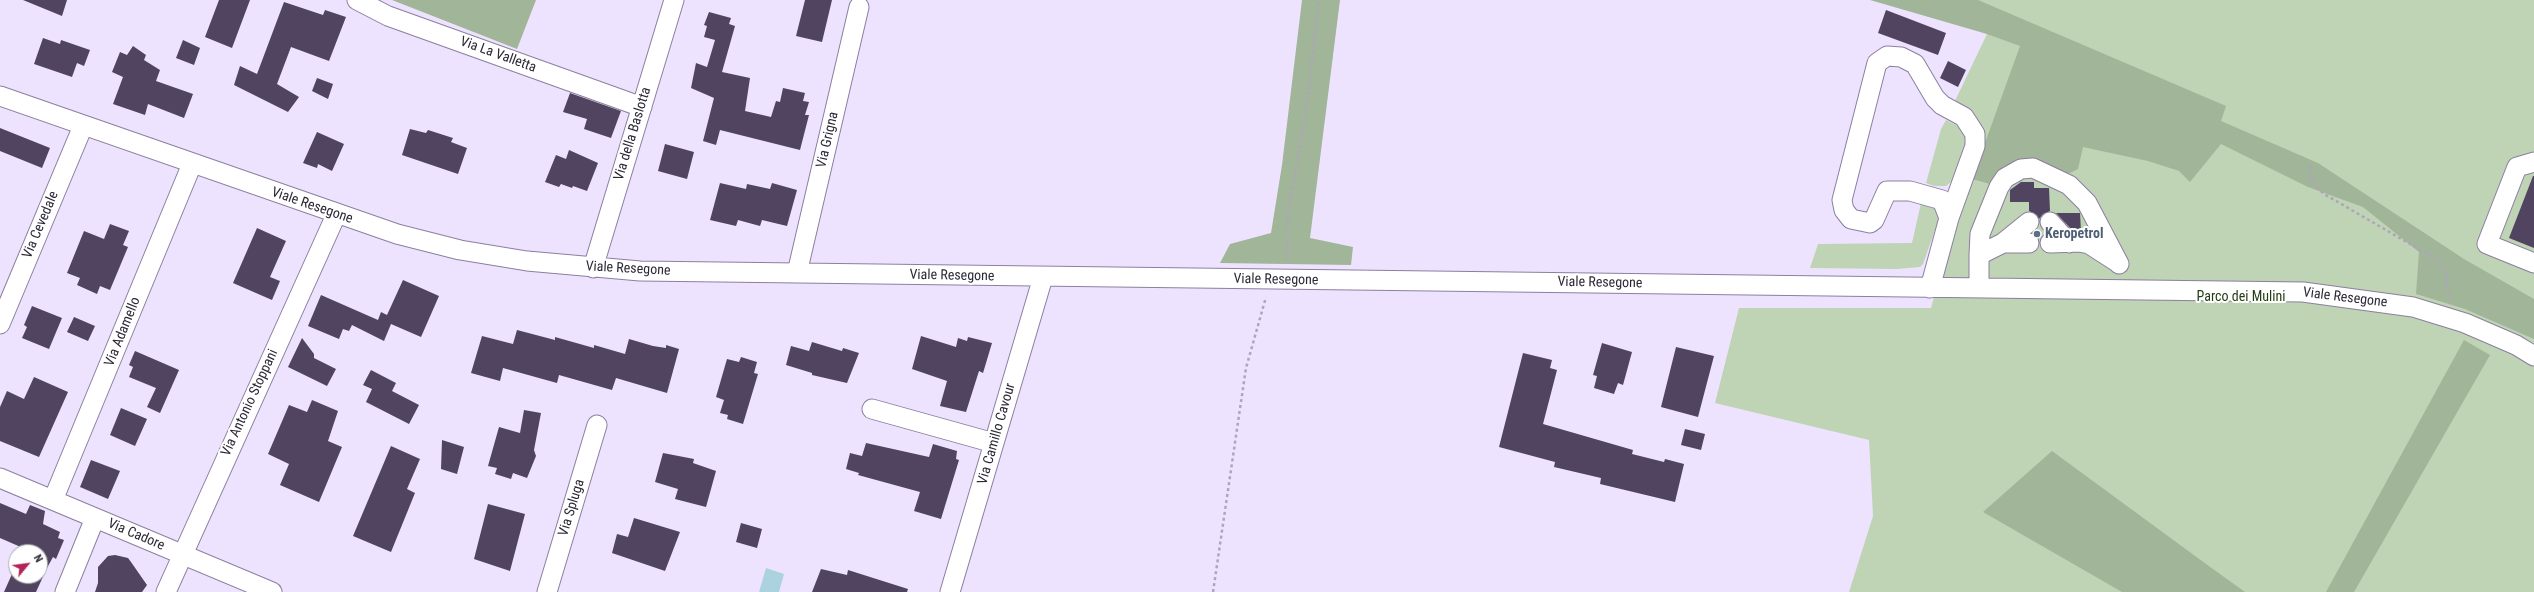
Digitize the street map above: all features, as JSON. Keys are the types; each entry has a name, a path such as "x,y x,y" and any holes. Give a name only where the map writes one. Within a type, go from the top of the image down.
{"street":[{"name":"Via La Valletta","path":"357,0 388,16 642,107"},
{"name":"Via della Baslotta","path":"593,268 674,0"},
{"name":"Via Grigna","path":"797,273 859,7"},
{"path":"1930,288 1949,218 1975,146 1975,134 1964,117 1942,105 1935,98 1914,64 1901,57 1887,56 1877,63 1842,200 1844,210 1850,218 1870,223 1874,220 1887,191 1910,191 1942,200 1947,207 1949,218"},
{"name":"Viale Resegone","path":"0,96 336,215 397,234 460,250 527,261 593,268 640,271 1043,277 2303,292 2413,307 2448,318 2509,342 2534,356"},
{"name":"Via Cevedale","path":"0,324 82,126"},
{"path":"2534,162 2517,167 2487,244 2534,264"},
{"name":"Via Adamello","path":"53,500 192,164"},
{"path":"1979,288 1980,234 1999,187 2005,178 2021,169 2033,168 2069,185 2087,203 2119,264 2129,290"},
{"name":"Via Antonio Stoppani","path":"166,592 336,215"},
{"path":"1979,255 2003,243 2029,222"},
{"path":"2050,222 2069,243"},
{"path":"2003,243 2029,242"},
{"path":"2050,243 2089,244 2119,264"},
{"name":"Via Camillo Cavour","path":"950,592 1043,277"},
{"path":"872,409 994,444"},
{"name":"Via Spluga","path":"547,592 597,425"},
{"name":"Via Cadore","path":"0,478 272,592"},
{"path":"65,592 95,518"}],"path":[{"path":"1213,592 1246,368 1279,280 1288,211 1306,113 1319,0"},
{"path":"2310,165 2312,180 2324,194 2436,259 2446,272 2449,287 2448,318"}],"green space":[{"name":"Parco dei Mulini","path":"1898,0 2534,0 2534,592 1849,592 1873,516 1869,440 1715,403 1739,308 1931,308 1945,256 1980,157 1953,105 1987,34"},
{"path":"1946,120 1960,127 1968,140 1952,181 1946,186 1934,186 1926,183 1941,129"},
{"path":"1921,203 1938,208 1941,213 1923,264 1920,267 1897,269 1810,268 1818,244 1912,243"}],"shaded area":[{"path":"392,0 536,0 517,49"},
{"path":"1302,0 1340,0 1310,238 1353,247 1351,265 1220,263 1230,244 1271,233 1282,165"},
{"path":"1870,0 1978,0 2226,106 2221,121 2318,163 2464,259 2534,299 2534,339 2465,309 2416,294 2419,252 2363,207 2308,187 2221,144 2190,182 2179,171 2148,161 2083,147 2078,169 2070,173 1999,172 1990,184 1972,179 2020,46 1987,34"},
{"path":"2464,340 2490,355 2354,592 2326,592"},
{"path":"2052,451 2245,592 2122,592 1983,512"},
{"path":"766,568 784,574 779,592 759,592"}],"building":[{"path":"23,0 67,0 62,16"},
{"path":"219,0 250,0 232,48 205,37"},
{"path":"805,0 832,0 822,42 796,36"},
{"path":"284,2 323,15 325,10 346,17 329,61 291,47 277,84 299,97 288,112 234,85 240,66 257,74"},
{"path":"1886,10 1946,33 1938,55 1878,33"},
{"path":"709,12 731,18 729,24 735,26 722,72 750,78 745,111 771,117 776,101 780,102 783,88 805,93 803,101 809,102 805,115 809,115 800,150 720,130 716,145 703,141 714,98 691,88 696,63 707,67 715,40 704,37 707,26 704,25"},
{"path":"43,38 60,44 61,40 90,50 84,66 77,63 72,77 34,64"},
{"path":"183,40 200,48 194,65 176,58"},
{"path":"133,46 146,55 144,60 160,70 156,81 193,94 184,118 148,104 145,115 113,104 123,77 112,72 120,52 127,55"},
{"path":"1948,61 1966,70 1958,87 1940,78"},
{"path":"317,78 333,84 328,99 312,91"},
{"path":"570,93 621,111 611,138 584,129 587,119 563,112"},
{"path":"0,128 50,148 42,168 0,151"},
{"path":"410,129 426,133 428,130 453,138 451,142 467,148 458,174 402,155"},
{"path":"317,132 344,144 332,171 318,164 317,168 303,163"},
{"path":"665,144 694,152 687,179 658,171"},
{"path":"569,150 598,163 587,191 561,184 559,187 545,182 556,155 566,159"},
{"path":"2534,176 2534,248 2509,238"},
{"path":"2021,182 2034,182 2034,188 2049,188 2050,211 2043,214 2039,219 2037,215 2029,211 2029,202 2010,202 2010,190"},
{"path":"720,183 746,189 747,184 770,189 772,183 797,190 787,226 762,220 760,226 738,220 736,226 710,220"},
{"path":"2056,213 2080,213 2081,231 2073,231"},
{"path":"110,224 129,231 123,245 128,247 110,290 100,286 97,294 77,285 80,278 67,273 84,231 104,239"},
{"path":"257,228 286,241 270,277 280,281 272,300 233,283"},
{"path":"403,280 439,296 421,337 391,324 384,341 352,325 349,331 343,329 339,339 308,326 321,295 378,320 381,312 387,315"},
{"path":"32,306 62,318 49,349 22,338 27,327 24,325"},
{"path":"74,317 95,326 88,341 67,332"},
{"path":"517,330 555,340 555,337 594,348 594,345 625,354 629,339 653,346 666,348 666,345 679,349 667,393 616,378 612,390 559,375 557,383 503,368 500,381 471,373 482,336 513,344"},
{"path":"921,336 956,347 958,338 967,341 968,337 992,343 983,373 979,371 966,412 940,406 947,381 912,369"},
{"path":"302,338 314,354 314,358 336,369 327,386 288,367"},
{"path":"812,342 842,351 843,348 859,353 847,383 812,375 812,373 786,365 791,346 809,351"},
{"path":"1602,343 1632,352 1623,385 1618,383 1614,394 1594,388 1597,376 1593,375"},
{"path":"1676,347 1714,356 1698,417 1661,407"},
{"path":"135,351 179,370 160,413 147,407 156,388 129,377 133,367 129,365"},
{"path":"1523,353 1552,360 1550,368 1557,370 1543,424 1633,450 1632,454 1664,462 1665,459 1684,464 1675,502 1600,484 1601,478 1554,467 1555,462 1499,447"},
{"path":"741,357 757,362 754,373 758,374 743,424 727,419 728,415 720,413 724,400 716,397 727,359 739,362"},
{"path":"371,370 396,383 392,391 419,405 409,424 366,402 372,389 363,385"},
{"path":"34,377 68,392 39,457 0,441 0,407 7,391 24,399"},
{"path":"312,400 338,411 328,441 342,447 319,502 280,485 289,464 268,454 289,405 307,412"},
{"path":"121,408 147,419 135,446 110,435"},
{"path":"524,410 541,413 534,450 536,456 527,478 513,473 511,479 495,474 497,468 488,466 499,427 520,433"},
{"path":"1685,429 1705,434 1701,450 1681,445"},
{"path":"442,440 464,447 457,474 441,469"},
{"path":"866,443 929,457 933,444 957,451 956,459 959,460 941,519 914,511 920,492 858,475 859,473 846,469 850,453 862,456"},
{"path":"391,446 420,459 407,489 415,493 391,552 353,536"},
{"path":"663,453 694,459 693,463 716,471 706,507 675,499 678,489 655,482"},
{"path":"91,460 120,471 108,499 80,487"},
{"path":"0,503 26,514 30,505 45,511 43,524 60,532 58,538 64,540 56,559 53,557 48,566 48,544 14,544 0,538"},
{"path":"488,504 525,514 510,571 474,559"},
{"path":"634,518 680,532 665,571 612,553 617,534 628,537"},
{"path":"741,523 762,529 757,548 736,542"},
{"path":"115,555 128,558 131,562 147,585 142,592 95,592 98,583 98,567 108,556"},
{"path":"821,569 847,575 848,570 908,589 907,592 812,592"},
{"path":"8,583 40,584 36,592 4,592"}],"place":[{"name":"Keropetrol","path":"2037,234"}]}
